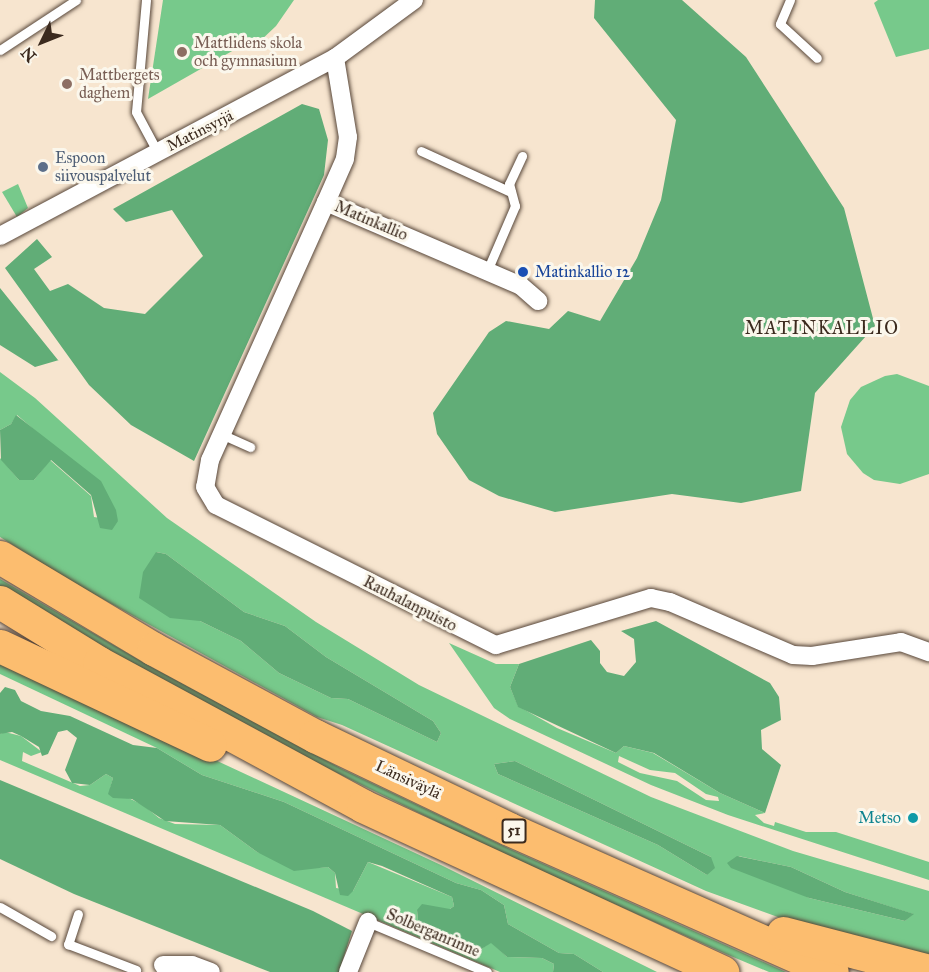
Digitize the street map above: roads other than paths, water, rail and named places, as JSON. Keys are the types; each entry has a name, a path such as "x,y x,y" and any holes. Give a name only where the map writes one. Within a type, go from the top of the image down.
{"highway":[{"name":"Länsiväylä","path":"0,557 154,649 315,736 715,921 832,972"},
{"path":"0,602 99,663 363,806"},
{"path":"0,646 207,744 363,806 723,972"},
{"name":"51","path":"715,921 801,937 929,971"},
{"path":"671,950 711,972"}],"street":[{"path":"335,58 414,0"},
{"name":"Matinsyrjä","path":"0,236 335,58"},
{"name":"Matinkallio","path":"335,58 348,137 345,159 326,201 521,286 538,301"},
{"name":"Rauhalanpuisto","path":"326,201 221,434 204,481 216,505 496,645 651,598 670,602 793,655 812,656 901,642 929,652"},
{"path":"348,972 368,922"},
{"path":"163,965 192,965 211,972"}],"lane":[{"path":"0,50 76,0"},
{"path":"146,0 136,112 158,153"},
{"path":"790,0 780,24 817,58"},
{"path":"421,151 511,192"},
{"path":"487,271 515,206 509,184 522,156"},
{"path":"221,434 250,447"},
{"path":"0,907 51,936"},
{"path":"78,914 68,944 136,970"},
{"name":"Solberganrinne","path":"368,922 487,972"}],"place":[{"name":"Mattlidens skola och gymnasium","path":"182,52"},
{"name":"Mattbergets daghem","path":"67,84"},
{"name":"Espoon siivouspalvelut","path":"43,167"},
{"name":"Matinkallio 12","path":"523,272"},
{"name":"Metso","path":"913,818"}],"district":[{"name":"MATINKALLIO","path":"822,328"}]}
